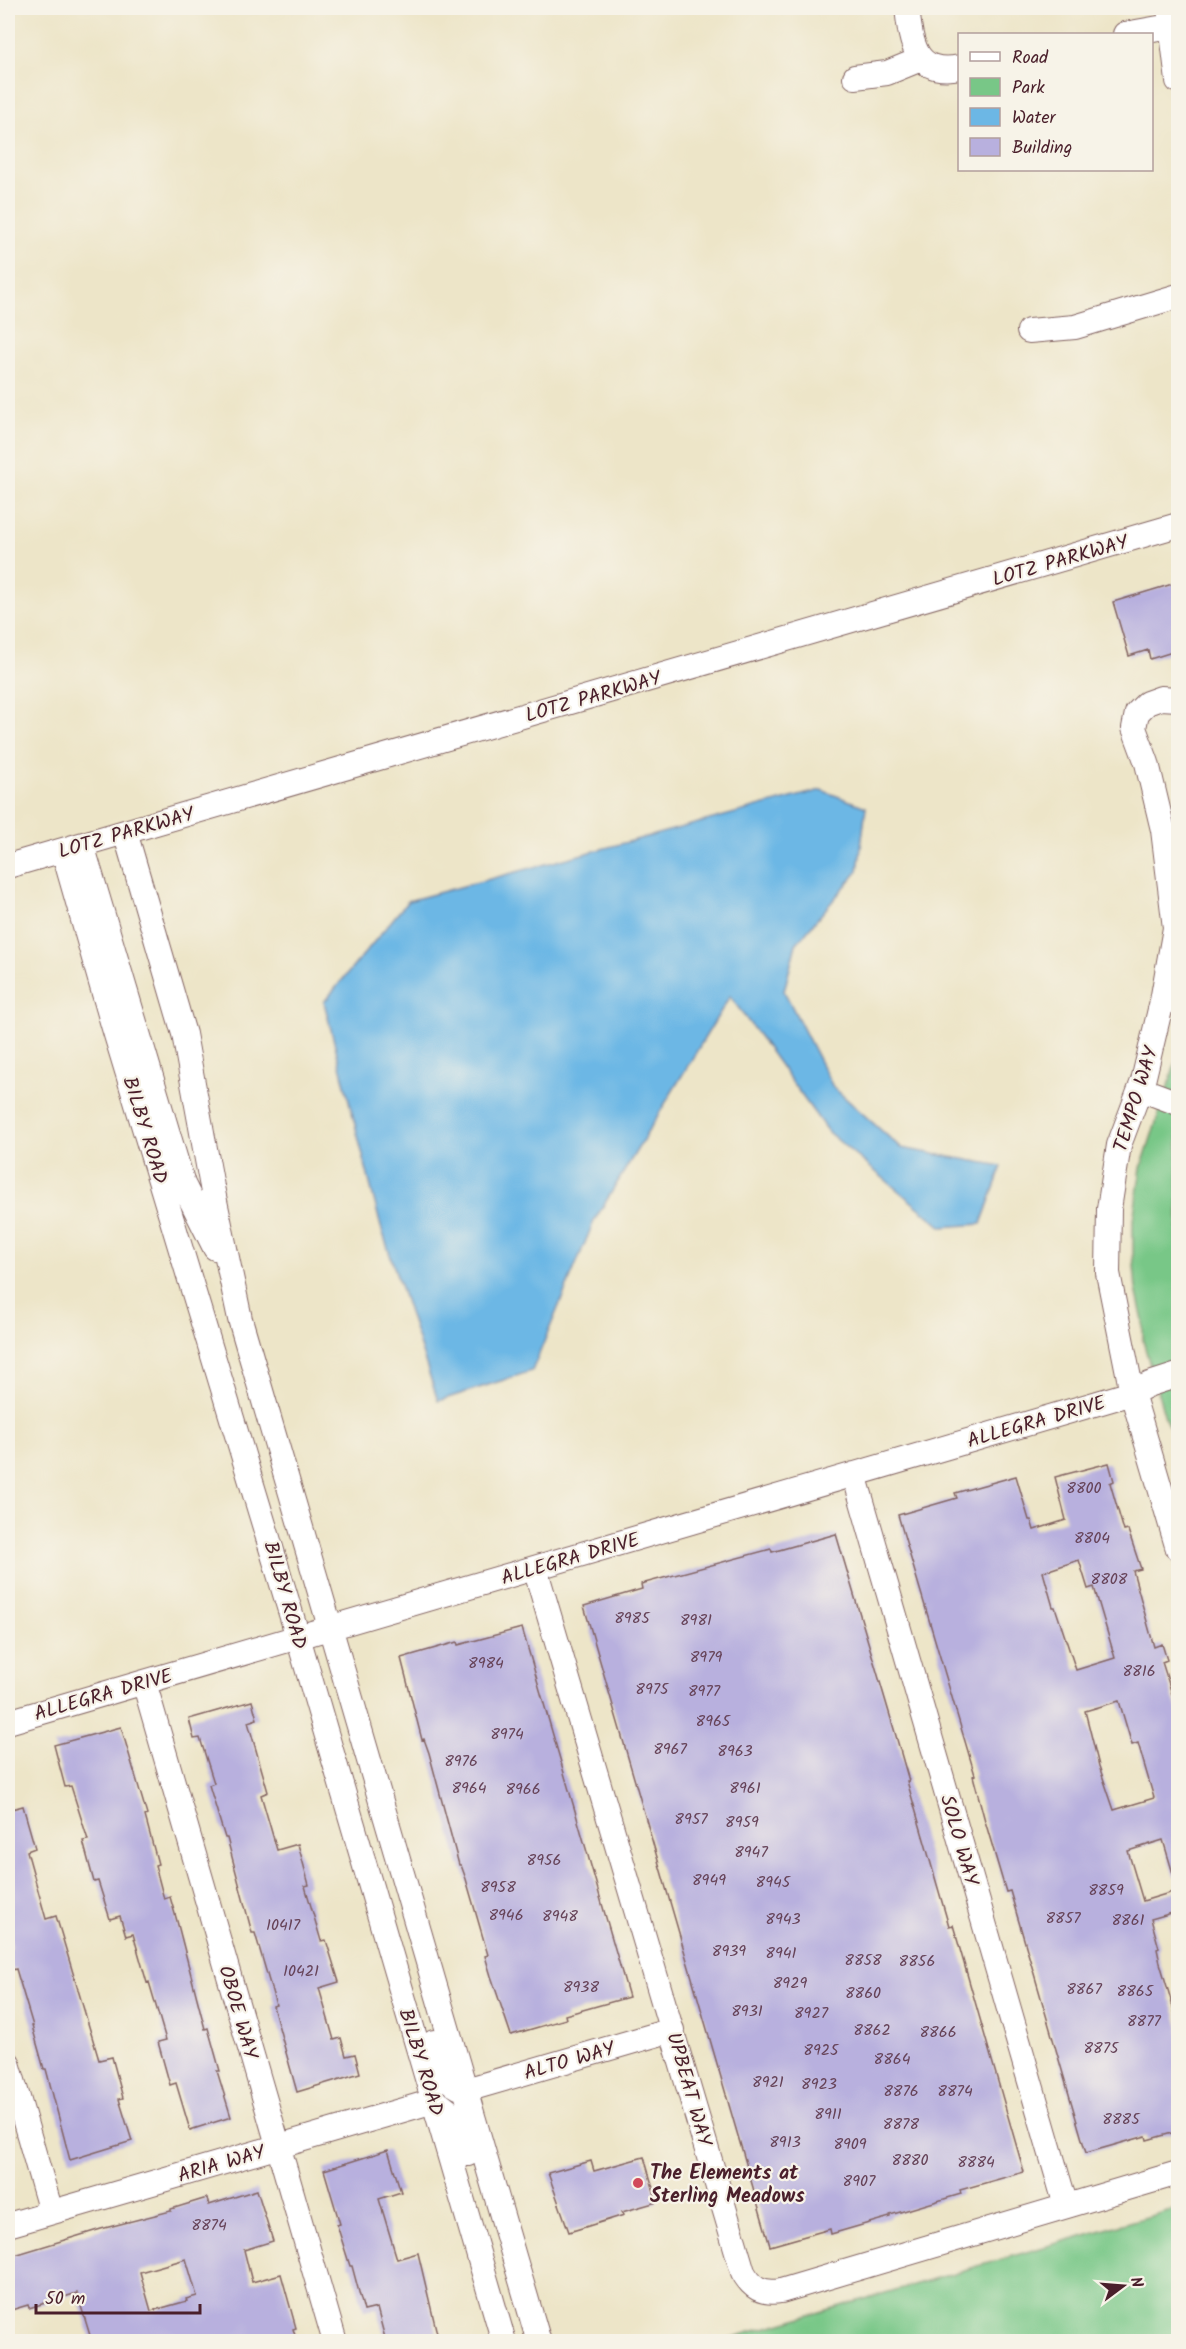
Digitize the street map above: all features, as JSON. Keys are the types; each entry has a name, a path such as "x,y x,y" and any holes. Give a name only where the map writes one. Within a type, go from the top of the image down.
{"street":[{"path":"907,8 910,40 921,59 940,69 958,67"},
{"path":"1127,33 1169,16 1179,81"},
{"path":"855,77 887,73 921,59"},
{"path":"1029,331 1075,327 1179,296"},
{"name":"LOTZ PARKWAY","path":"8,866 1179,525"},
{"name":"TEMPO WAY","path":"1132,1393 1108,1273 1109,1220 1119,1145 1140,1089 1177,928 1163,830 1147,763 1134,728 1137,713 1147,703 1161,698 1179,699"},
{"name":"BILBY ROAD","path":"125,832 184,1034 212,1186 240,1318"},
{"name":"BILBY ROAD","path":"72,847 183,1184 211,1238 240,1318 539,2342"},
{"name":"BILBY ROAD","path":"72,847 113,1024 298,1637 504,2342"},
{"path":"1140,1089 1179,1103"},
{"name":"ALLEGRA DRIVE","path":"8,1722 1132,1393 1150,1384 1179,1376"},
{"path":"1132,1393 1179,1549"},
{"name":"SOLO WAY","path":"854,1474 1066,2206"},
{"name":"UPBEAT WAY","path":"535,1568 743,2272 750,2283 759,2290 781,2291 1179,2173"},
{"name":"OBOE WAY","path":"144,1682 335,2342"},
{"path":"374,1900 392,1921 406,1950 442,2071 450,2083 466,2090"},
{"name":"ALTO WAY","path":"466,2090 672,2030"},
{"path":"8,2063 51,2212"},
{"path":"434,2101 451,2112 460,2127 499,2258 516,2290 528,2304"},
{"name":"ARIA WAY","path":"8,2225 434,2101"}],"green space":[{"path":"1178,1056 1178,1443 1166,1421 1143,1341 1143,1321 1136,1289 1133,1253 1133,1220 1141,1168"},
{"path":"1178,2208 1178,2341 720,2341"}],"water":[{"path":"821,790 866,807 858,871 796,944 784,991 833,1087 901,1148 1002,1166 981,1224 942,1227 828,1132 730,996 594,1221 532,1371 438,1401 381,1227 324,1002 408,901"}],"building":[{"path":"1179,582 1179,650 1150,659 1148,650 1129,656 1113,602"},
{"path":"1109,1463 1114,1481 1110,1483 1124,1531 1128,1530 1141,1569 1133,1571 1154,1647 1162,1644 1167,1660 1162,1662 1179,1716 1179,1876 1174,1877 1163,1840 1128,1851 1143,1901 1179,1890 1179,1911 1151,1919 1159,1948 1157,1949 1160,1963 1179,2027 1179,2131 1147,2140 1146,2136 1086,2153 1010,1891 1006,1892 985,1821 973,1776 975,1775 898,1515 957,1498 955,1493 1016,1476 1034,1530 1066,1520 1055,1477","holes":["1079,1560 1088,1589 1094,1587 1115,1658 1076,1670 1043,1572","1119,1701 1132,1745 1138,1743 1154,1798 1114,1810 1099,1766 1085,1711"]},
{"path":"836,1534 949,1926 953,1925 1024,2172 960,2190 961,2194 890,2215 890,2217 831,2234 830,2229 770,2246 584,1606 642,1589 641,1584"},
{"path":"522,1628 629,1997 565,2015 566,2019 511,2035 485,1956 488,1955 466,1879 459,1865 429,1753 424,1739 422,1740 401,1658 457,1642 458,1645"},
{"path":"252,1701 257,1719 248,1722 268,1792 261,1795 277,1850 298,1844 309,1885 305,1886 321,1941 326,1940 339,1982 319,1988 334,2040 341,2038 346,2056 355,2054 360,2073 297,2092 273,2006 276,2005 255,1933 252,1933 227,1838 225,1838 209,1785 214,1783 200,1738 194,1739 189,1719"},
{"path":"121,1727 147,1815 145,1816 158,1864 155,1865 164,1899 170,1897 231,2117 190,2130 176,2083 170,2085 158,2042 166,2040 133,1934 126,1936 120,1916 110,1919 98,1881 94,1882 83,1841 88,1840 71,1786 65,1787 54,1745"},
{"path":"23,1806 35,1848 27,1851 46,1919 56,1916 99,2060 112,2057 123,2098 119,2099 132,2141 70,2160 16,1969 12,1970 8,1954 8,1949 12,1948 8,1933 8,1810"},
{"path":"388,2150 401,2192 379,2199 397,2259 418,2253 439,2342 386,2342 377,2308 364,2311 352,2266 350,2266 337,2225 340,2224 324,2170"},
{"path":"644,2157 657,2202 622,2212 624,2215 569,2232 548,2173 591,2161 594,2171"},
{"path":"257,2190 273,2241 244,2250 252,2282 281,2274 296,2328 293,2329 297,2342 92,2342 77,2293 29,2308 28,2305 8,2311 8,2257 171,2211 171,2209 207,2198 209,2205","holes":["186,2259 197,2296 151,2311 140,2272"]}],"place":[{"name":"The Elements at Sterling Meadows","path":"638,2183"}]}
